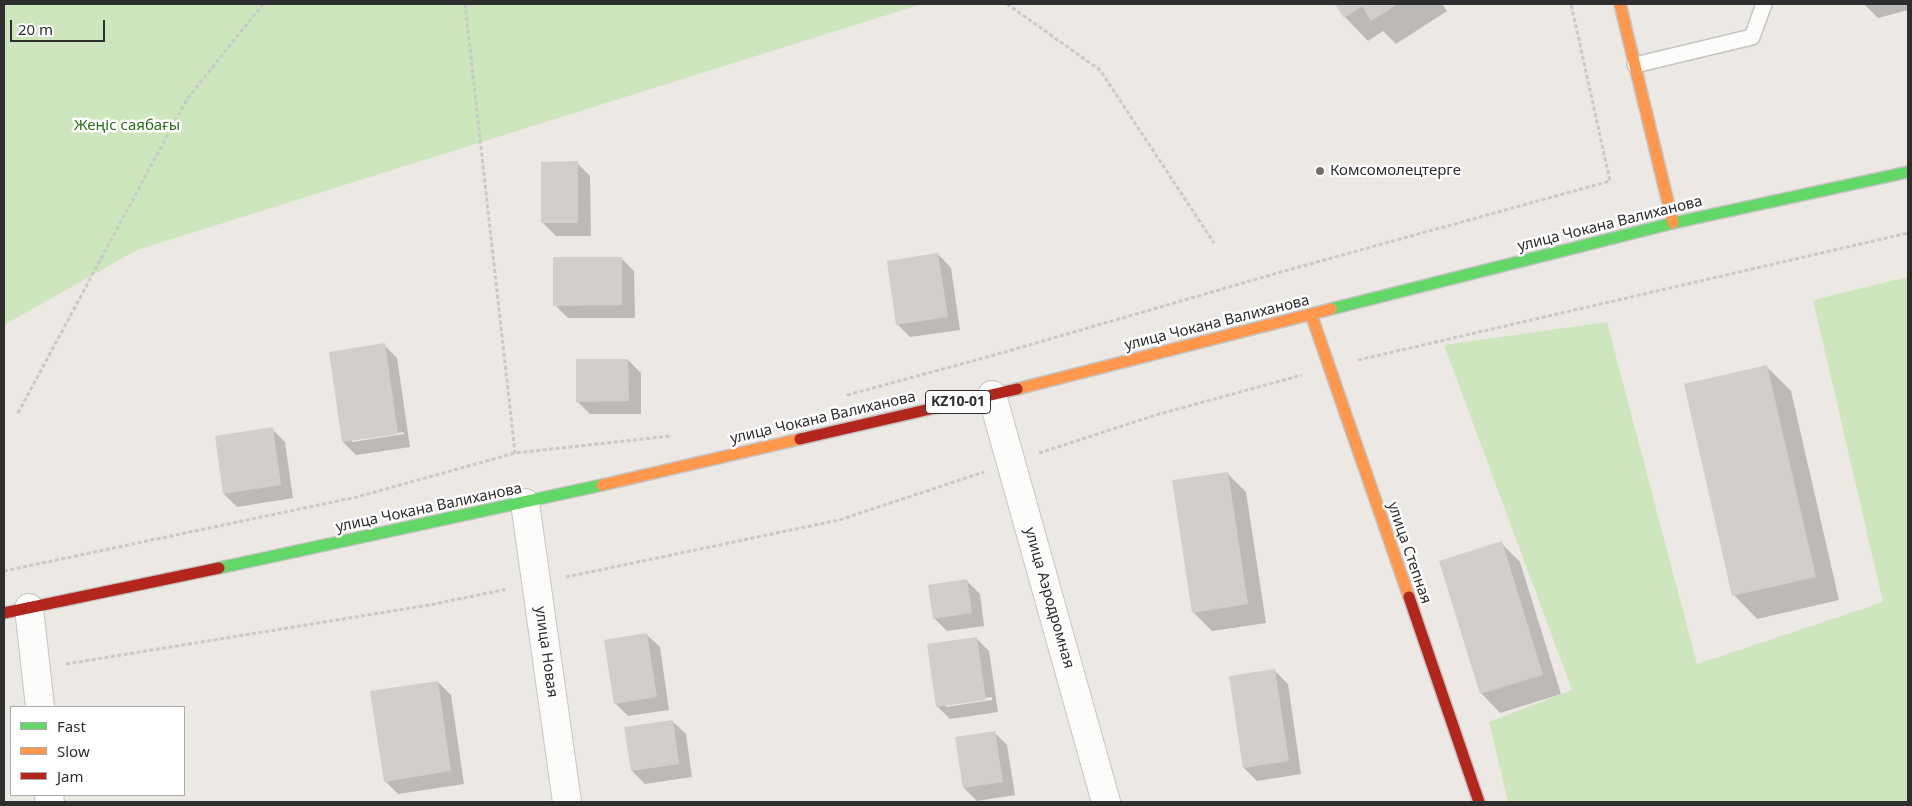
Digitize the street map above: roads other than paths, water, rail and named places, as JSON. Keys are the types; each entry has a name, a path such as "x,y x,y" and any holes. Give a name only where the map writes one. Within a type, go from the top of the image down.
{"main road":[{"path":"1620,4 1673,223"},
{"name":"улица Чокана Валиханова","path":"16,611 525,503 992,395 1673,223 1908,172"},
{"name":"улица Степная","path":"1311,314 1479,802"}],"street":[{"name":"улица Аэродромная","path":"992,395 1106,802"},
{"name":"улица Новая","path":"525,503 567,802"},
{"path":"16,611 36,669 40,706"}],"lane":[{"path":"1635,65 1752,37 1764,4"}],"place":[{"name":"Комсомолецтерге","path":"1320,171"}],"park label":[{"name":"Жеңіс саябағы","path":"127,126"}]}
